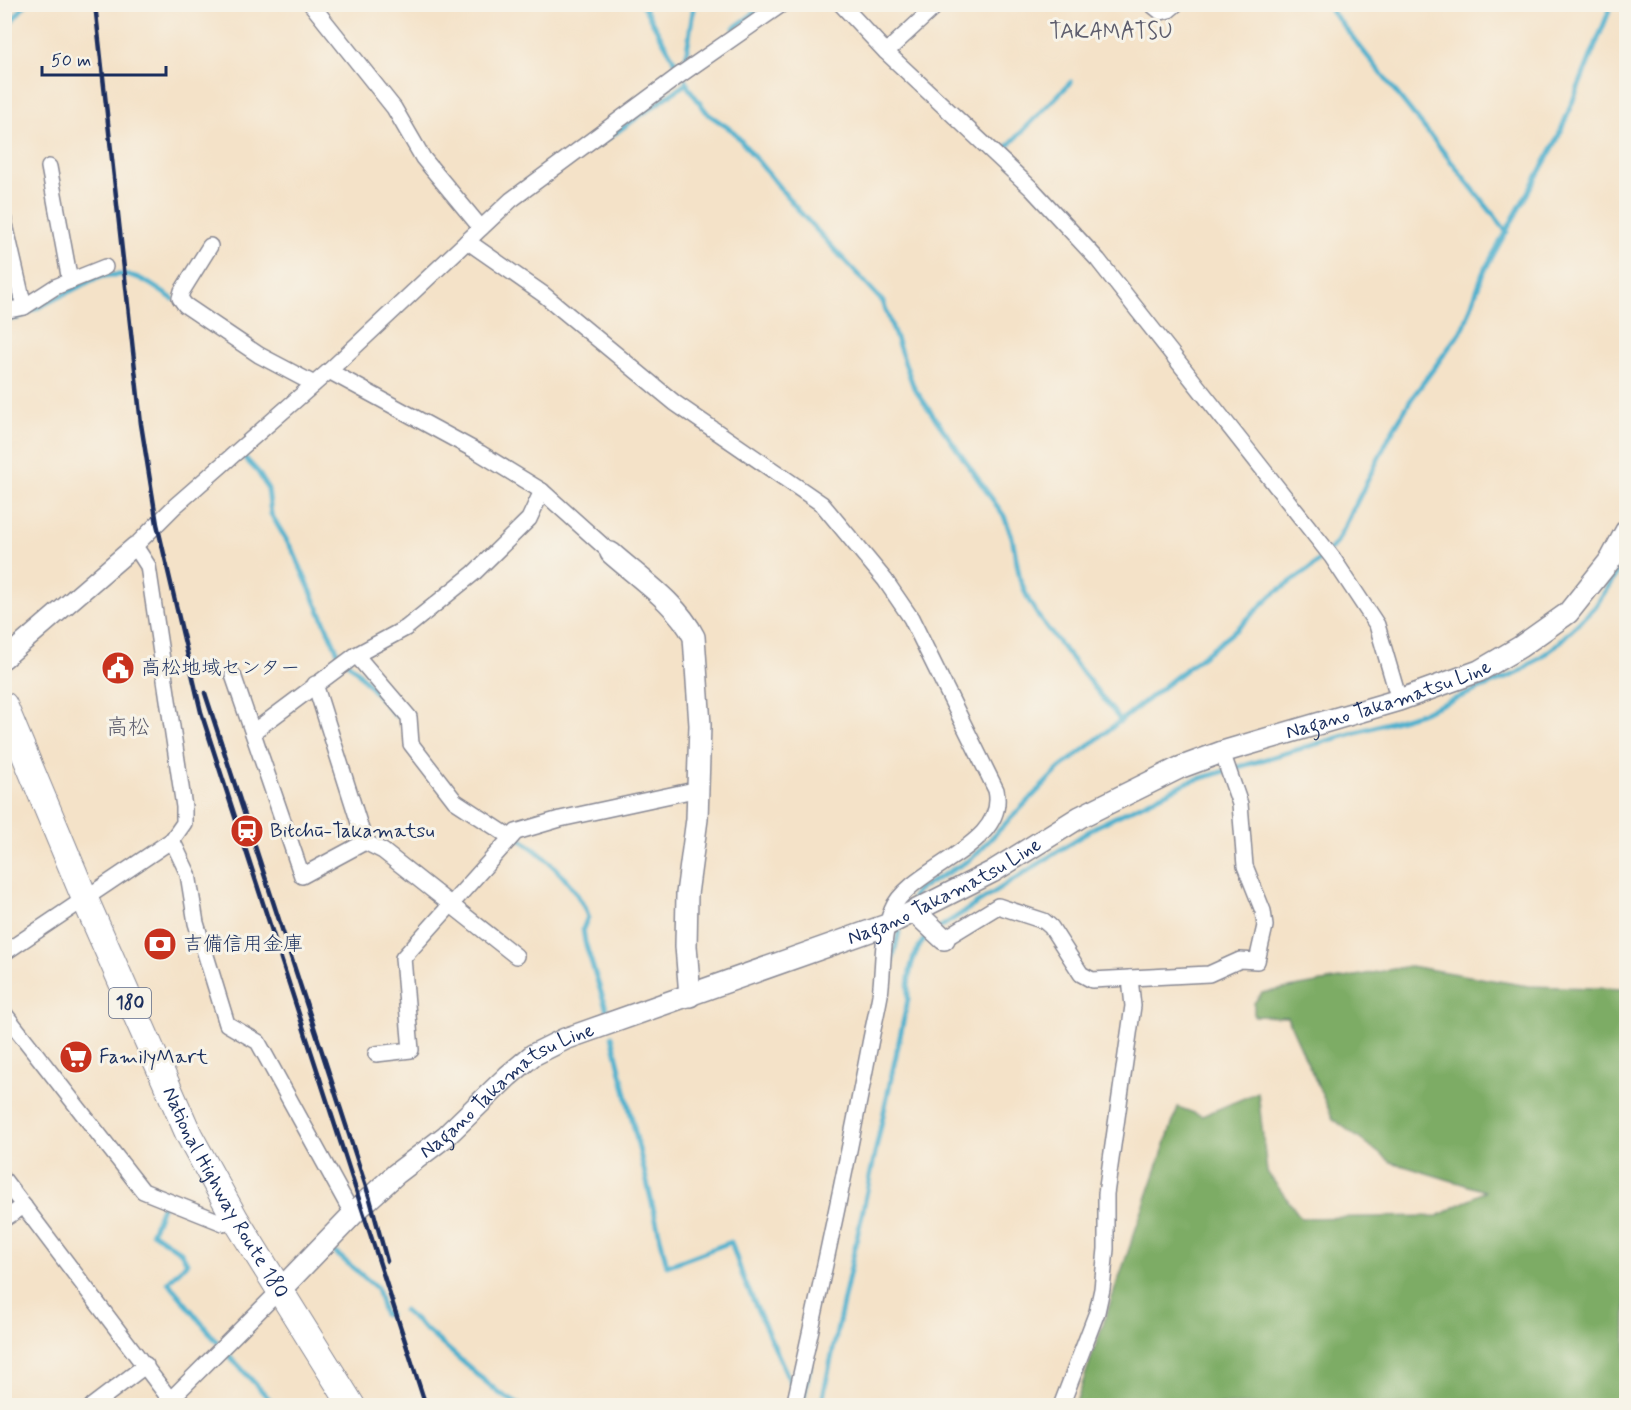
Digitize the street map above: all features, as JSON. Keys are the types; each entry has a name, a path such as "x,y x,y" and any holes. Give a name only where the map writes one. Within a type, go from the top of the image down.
{"highway":[{"name":"National Highway Route 180","path":"4,705 85,898 189,1135 236,1220 352,1406"}],"main road":[{"name":"Nagano Takamatsu Line","path":"281,1289 352,1215 396,1174 441,1141 507,1076 533,1055 565,1039 887,925 932,928 992,872 1080,817 1145,783 1225,761 1479,670 1520,647 1568,614 1611,559 1626,531"},
{"path":"611,553 674,610 688,625 694,637 700,725 699,789 687,894 686,945 690,996"}],"street":[{"path":"311,4 394,108 423,158 481,228"},
{"path":"4,659 135,546 175,506 314,384 332,373 511,200 782,4"},
{"path":"841,4 886,51 1032,189 1098,260 1332,557 1377,625 1399,700"},
{"path":"886,51 938,4"},
{"path":"1151,4 1161,12 1169,10 1176,4"},
{"path":"49,167 70,281"},
{"path":"4,220 14,309 70,281 105,267"},
{"path":"470,242 543,294 675,403 822,504 885,580 911,618 990,777 999,802 995,815 967,847 952,860 912,883 892,908 887,925 880,995 796,1398"},
{"path":"210,246 182,291 180,298 185,305 258,355 314,384"},
{"path":"332,373 480,453 542,491 611,553"},
{"path":"253,732 350,659 406,628 474,573 529,519 542,491"},
{"path":"4,953 172,840 184,823 184,807 148,566 135,546"},
{"path":"350,659 409,717 411,744 455,801 512,835"},
{"path":"233,675 302,876 365,842"},
{"path":"315,684 365,842 383,850 516,956"},
{"path":"932,928 998,906 1044,921 1051,927 1081,974 1092,980 1209,974 1240,960 1257,961 1265,926 1263,911 1245,866 1240,804 1225,761"},
{"path":"376,1054 411,1050 403,958 512,835 560,819 699,789"},
{"path":"172,840 188,873 196,923 227,1024 258,1042 352,1215"},
{"path":"1060,1406 1097,1312 1102,1288 1106,1249 1107,1194 1133,1006 1130,978"},
{"path":"4,1012 143,1191 153,1197 223,1223 236,1220"},
{"path":"4,1180 173,1402 281,1289"},
{"path":"4,1219 24,1206"},
{"path":"92,1406 146,1365"}],"green space":[{"path":"1410,966 1528,986 1626,989 1626,1405 1075,1405 1178,1107 1202,1116 1258,1092 1267,1172 1301,1218 1438,1216 1485,1191 1391,1162 1333,1119 1287,1017 1254,1016 1254,1003 1262,993"}],"waterway":[{"path":"4,30 26,4"},
{"path":"642,4 677,65 683,65"},
{"path":"684,71 694,4"},
{"path":"734,28 767,4"},
{"path":"1326,4 1507,232"},
{"path":"912,899 916,891 971,859 1059,769 1237,629 1272,595 1312,567 1337,542 1390,435 1412,398 1464,327 1483,273 1557,140 1612,4"},
{"path":"686,80 688,87 708,114 733,131 799,211 883,302 914,388 1004,516 1012,537 1020,579 1028,599 1040,619 1121,721"},
{"path":"1007,147 1071,82"},
{"path":"595,147 687,83"},
{"path":"4,320 17,318 9,275"},
{"path":"17,318 98,277 111,275 131,276 146,281 173,299"},
{"path":"245,453 242,455 258,472 268,489 271,514 294,553 339,655 356,670 396,716"},
{"path":"939,928 1097,826 1188,782 1421,713 1518,673 1553,648 1595,607 1626,559"},
{"path":"514,835 558,871 583,905 588,917 583,929 585,942 608,1014"},
{"path":"889,974 899,932"},
{"path":"821,1406 908,999 912,963 920,946 932,933"},
{"path":"612,1036 667,1266 731,1242 744,1280 795,1392"},
{"path":"163,1205 152,1232 181,1252 187,1263 168,1282 217,1342"},
{"path":"331,1249 377,1288 384,1315 389,1314"},
{"path":"404,1311 499,1393 521,1406"},
{"path":"225,1351 271,1401 272,1406"},
{"path":"802,1406 810,1366"}],"railway":[{"path":"95,4 141,424 157,524 201,712 426,1406"},
{"path":"205,693 370,1199 387,1261"}],"place":[{"name":"高松地域センター","path":"118,668"},
{"name":"Bitchū-Takamatsu","path":"247,831"},
{"name":"吉備信用金庫","path":"160,944"},
{"name":"FamilyMart","path":"76,1057"}],"district":[{"name":"TAKAMATSU","path":"1111,32"},
{"name":"高松","path":"128,728"}]}
